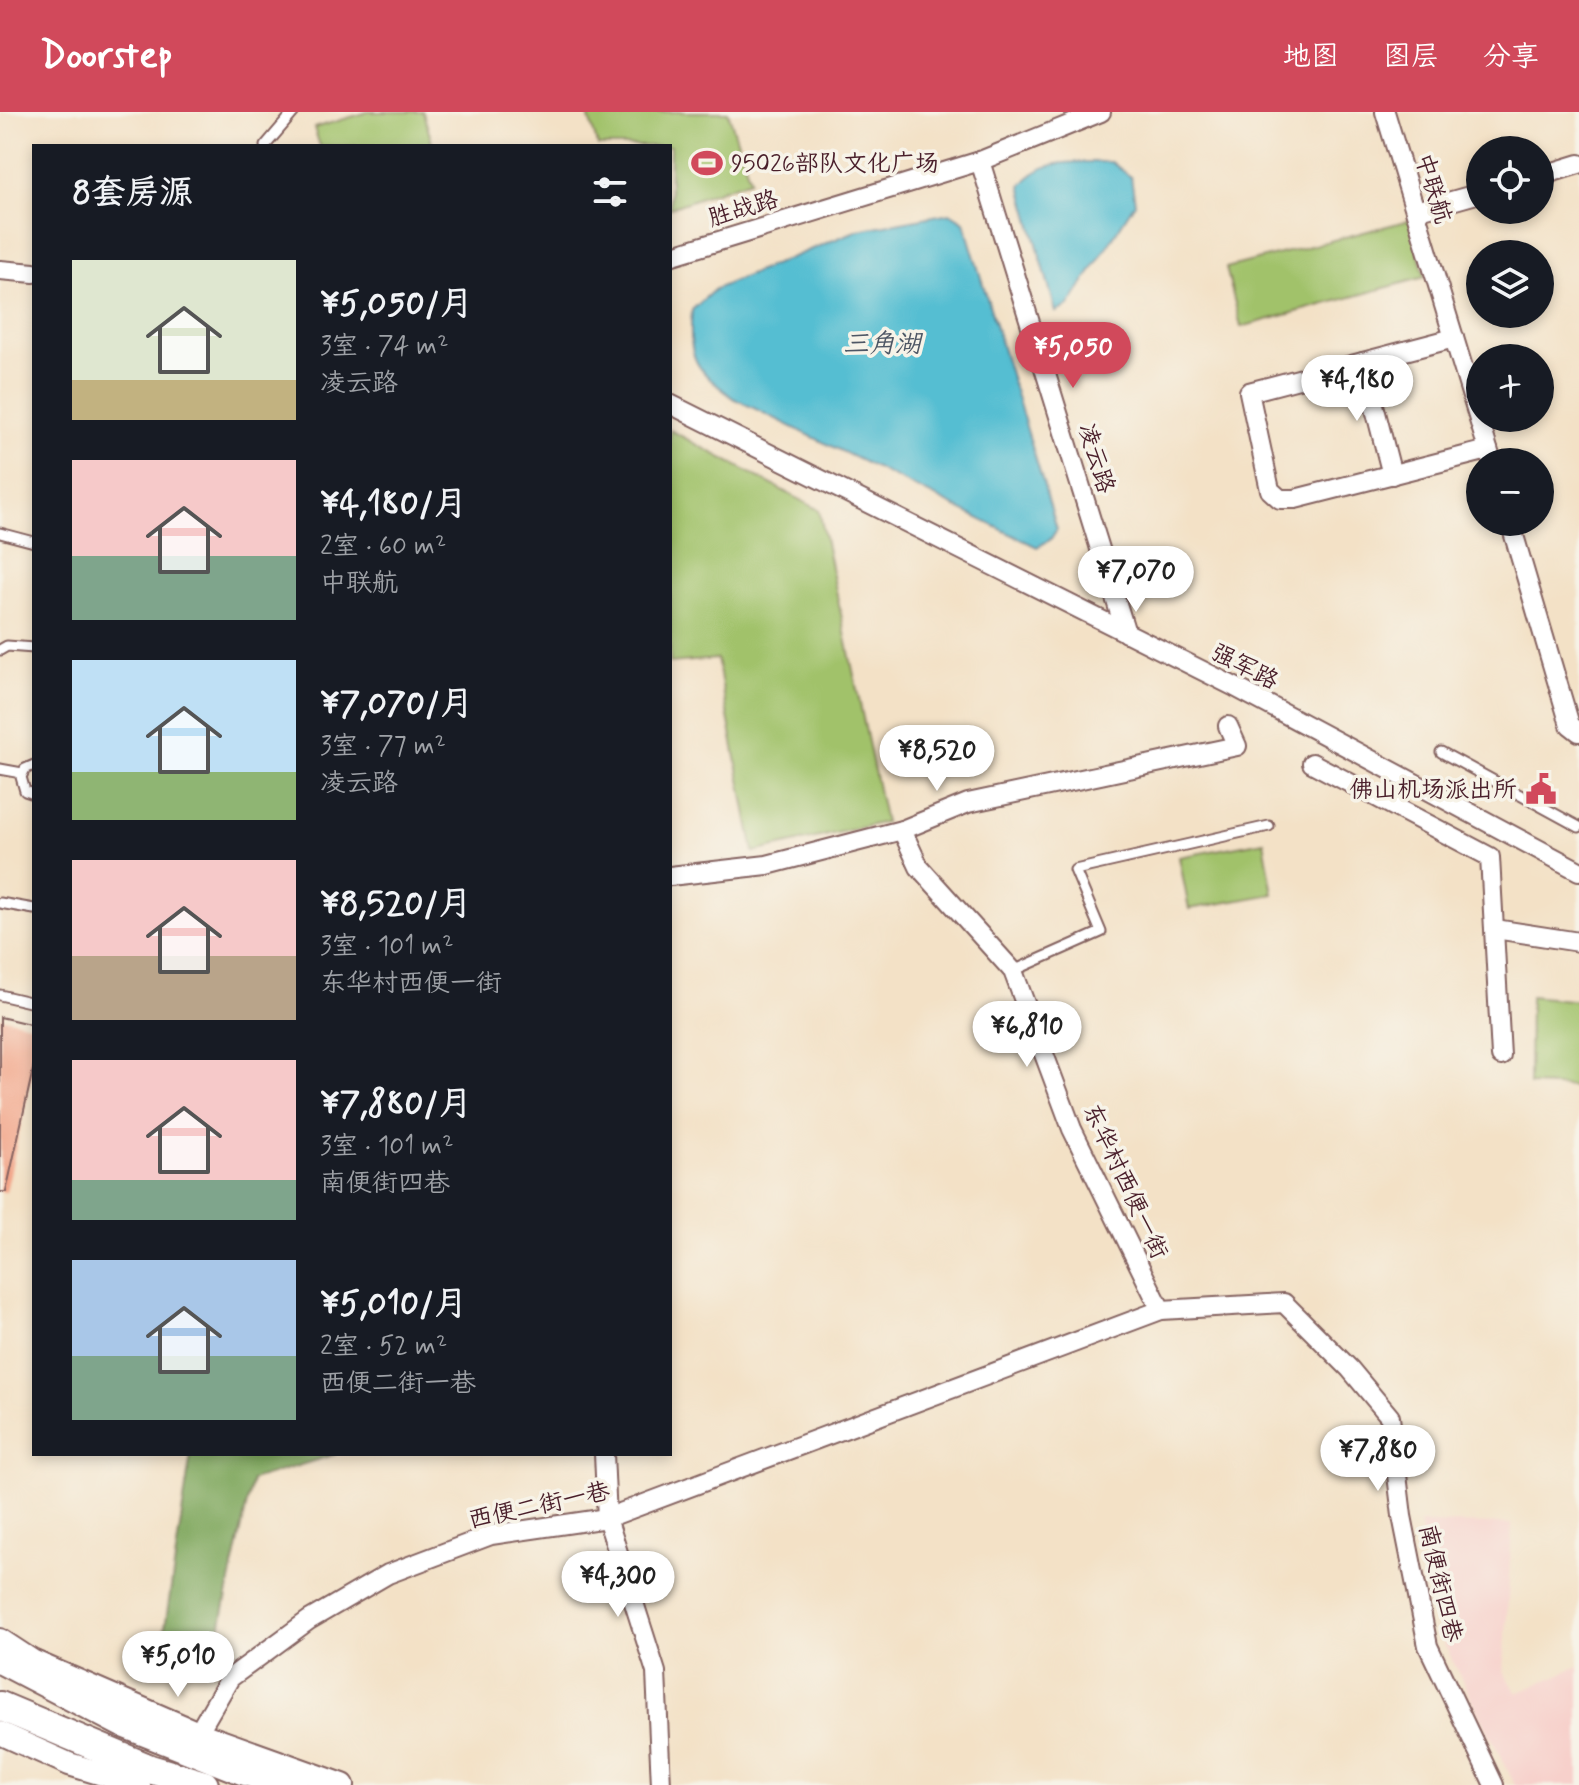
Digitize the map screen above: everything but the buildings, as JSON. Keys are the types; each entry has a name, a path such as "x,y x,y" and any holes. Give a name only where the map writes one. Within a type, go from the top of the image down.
{"main road":[{"path":"0,1659 123,1723 242,1770 293,1785"},
{"path":"0,1706 150,1769 204,1785"}],"street":[{"name":"胜战路","path":"672,255 980,161 1101,112"},
{"name":"中联航","path":"1385,112 1488,448"},
{"name":"凌云路","path":"980,161 1126,633"},
{"path":"1554,172 1579,164"},
{"path":"1416,211 1466,197"},
{"path":"0,270 32,273"},
{"path":"1454,338 1249,392 1270,490 1280,499 1295,499 1466,461"},
{"path":"1363,362 1392,475"},
{"name":"强军路","path":"672,405 1235,687 1579,871"},
{"path":"1514,536 1570,725 1579,732"},
{"path":"672,876 767,865 902,830 968,803 1237,746 1228,726"},
{"path":"1312,763 1490,857 1501,1056"},
{"name":"东华村西便一街","path":"902,830 919,867 1013,971 1072,1129 1161,1310"},
{"path":"1495,929 1579,942"},
{"name":"南便街四巷","path":"1161,1310 1284,1303 1350,1369 1390,1417 1402,1516 1428,1646 1494,1785"},
{"name":"西便二街一巷","path":"198,1733 230,1678 309,1620 388,1574 491,1535 607,1518 1161,1310"},
{"path":"604,1456 607,1518 656,1672 661,1785"},
{"path":"0,1640 32,1661 198,1733 343,1785"},
{"path":"0,1733 69,1764 139,1785"}],"lane":[{"path":"267,144 294,112"},
{"path":"0,533 32,541"},
{"path":"0,650 7,646 32,648"},
{"path":"1441,752 1579,827"},
{"path":"0,769 22,773 32,766"},
{"path":"22,773 23,787 32,793"},
{"path":"1013,971 1101,932 1075,870 1269,826"},
{"path":"0,903 32,909"},
{"path":"0,995 32,1003"}],"shaded area":[{"path":"1419,1523 1512,1524 1504,1671 1517,1693 1579,1666 1579,1785 1515,1785 1443,1642"}],"green space":[{"path":"368,112 423,112 432,144 319,144 314,128"},
{"name":"95026部队文化广场","path":"587,112 728,112 750,180 672,207 672,144 597,144"},
{"path":"1410,220 1425,277 1241,327 1226,268"},
{"path":"672,431 819,510 885,822 754,852 717,659 672,663"},
{"path":"1264,841 1273,894 1189,909 1179,857"},
{"path":"1530,996 1579,1001 1579,1087 1529,1085"},
{"path":"191,1456 330,1456 252,1480 217,1642 161,1654"}],"water":[{"path":"1111,162 1131,177 1135,203 1069,306 1056,312 1021,186 1030,176 1051,165"},
{"name":"三角湖","path":"950,213 964,222 1057,529 1050,540 1037,547 733,398 702,370 693,352 692,310 715,289 858,230"}],"place":[{"name":"95026部队文化广场","path":"707,163"},
{"name":"佛山机场派出所","path":"1541,789"}]}
